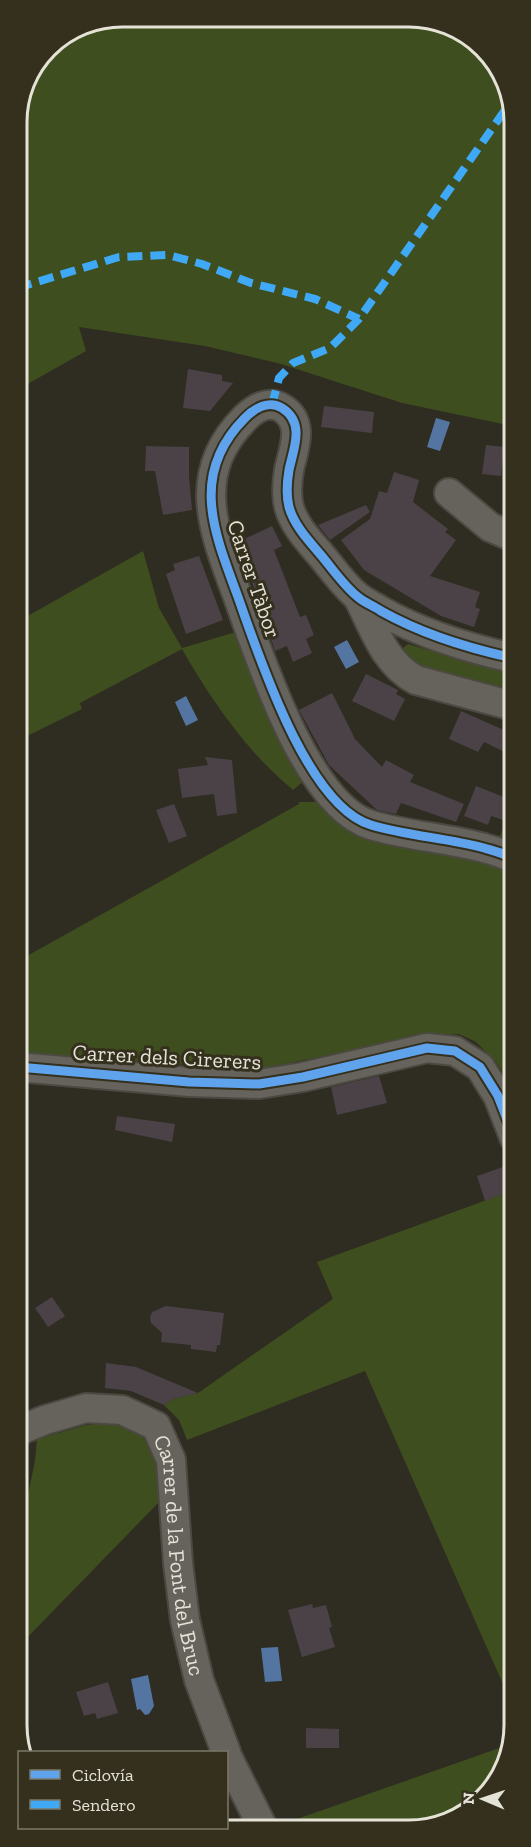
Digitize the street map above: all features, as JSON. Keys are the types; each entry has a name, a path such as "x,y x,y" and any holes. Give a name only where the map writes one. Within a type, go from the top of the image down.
{"street":[{"name":"Carrer Tàbor","path":"504,656 420,631 358,597 310,542 292,517 287,488 297,433 294,422 282,408 272,405 252,411 235,428 215,462 210,493 213,524 255,646 278,702 312,770 339,806 354,818 368,824 457,841 504,856"},
{"path":"449,493 490,527 504,533"},
{"path":"358,597 393,664 403,673 416,680 504,704"},
{"name":"Carrer dels Cirerers","path":"27,1068 189,1082 259,1084 303,1077 427,1048 455,1051 480,1067 498,1096 504,1111"},
{"name":"Carrer de la Font del Bruc","path":"27,1427 86,1408 122,1410 156,1426 171,1460 178,1563 185,1620 199,1680 225,1751"},
{"name":"Carrer de la Font del Bruc","path":"228,1757 259,1820"}],"green space":[{"path":"122,27 409,27 439,32 456,40 467,47 484,64 499,92 504,122 504,424 402,403 281,364 205,346 79,327 86,351 27,384 27,116 30,98 37,80 59,51 92,32"},
{"path":"143,551 159,608 182,648 236,632 304,781 293,790 260,759 231,724 182,649 80,703 82,709 27,736 27,616"},
{"path":"408,644 469,662 504,669 504,691 423,666 403,652 404,647"},
{"path":"299,802 318,802 343,827 370,840 475,859 504,869 504,1074 496,1062 476,1042 459,1034 430,1036 268,1067 238,1068 95,1059 58,1061 27,1055 27,956"},
{"path":"504,827 504,839 499,838"},
{"path":"504,1194 504,1686 365,1371 187,1440 179,1420 164,1405 173,1399 198,1393 333,1299 317,1262"},
{"path":"111,1422 136,1431 151,1448 156,1459 165,1496 27,1638 27,1499 37,1439 86,1425"},
{"path":"501,1748 493,1769 453,1769 453,1809 427,1818 294,1820"}],"water":[{"path":"436,418 450,422 440,451 427,447"},
{"path":"347,640 359,662 346,669 334,647"},
{"path":"186,696 198,720 186,726 175,702"},
{"path":"278,1647 282,1681 265,1682 261,1648"},
{"path":"148,1675 154,1706 149,1714 145,1715 140,1709 137,1710 131,1679"}],"building":[{"path":"188,369 222,375 222,381 233,383 210,411 183,408"},
{"path":"324,406 374,412 372,433 321,427"},
{"path":"486,445 504,447 501,476 482,474"},
{"path":"146,446 189,447 192,510 163,515 155,471 145,471"},
{"path":"394,472 419,480 413,502 448,529 445,532 456,540 430,576 480,592 475,607 480,609 474,627 441,616 364,570 341,540 370,519 379,491 387,493"},
{"path":"366,505 370,512 330,540 318,525"},
{"path":"272,526 282,546 274,550 300,617 306,615 314,635 306,639 312,653 293,662 287,646 275,651 241,555 248,552 242,540"},
{"path":"199,556 223,620 186,634 166,574 175,570 173,564"},
{"path":"366,674 398,690 396,694 405,699 394,721 352,701"},
{"path":"332,693 355,739 382,767 386,760 414,775 410,782 464,804 456,822 401,803 396,814 377,810 329,765 299,710"},
{"path":"461,711 504,730 504,752 484,742 478,752 449,739"},
{"path":"205,757 232,760 237,813 217,816 214,794 182,798 178,769 208,765"},
{"path":"476,786 504,797 503,820 491,816 488,825 464,816"},
{"path":"174,804 187,836 169,843 156,810"},
{"path":"379,1076 387,1103 337,1115 331,1087"},
{"path":"117,1116 175,1124 172,1142 115,1130"},
{"path":"504,1167 504,1194 485,1201 477,1176"},
{"path":"52,1297 65,1316 48,1327 35,1308"},
{"path":"166,1306 224,1313 220,1345 217,1345 216,1352 191,1349 191,1345 161,1342 162,1333 151,1323 150,1318 152,1312"},
{"path":"106,1363 136,1367 198,1393 173,1399 164,1405 131,1391 105,1388"},
{"path":"312,1604 313,1608 326,1605 332,1627 329,1628 335,1647 302,1657 288,1610"},
{"path":"108,1682 118,1713 97,1719 95,1713 84,1716 76,1692"},
{"path":"306,1728 339,1729 339,1748 306,1748"}],"marked path":[{"path":"272,405 279,378 293,363 330,348 359,319 503,113"},
{"path":"27,285 119,257 168,255 202,264 251,283 315,299 359,319"}],"cycle path":[{"path":"504,656 462,645 429,633 381,611 353,593 306,538 291,514 287,488 296,437 294,421 282,408 272,405 258,408 245,418 228,439 217,460 212,482 215,527 272,690 306,760 326,790 348,812 371,825 504,854"},
{"path":"27,1068 189,1082 259,1084 303,1077 427,1048 455,1051 480,1067 498,1096 504,1111"}]}
